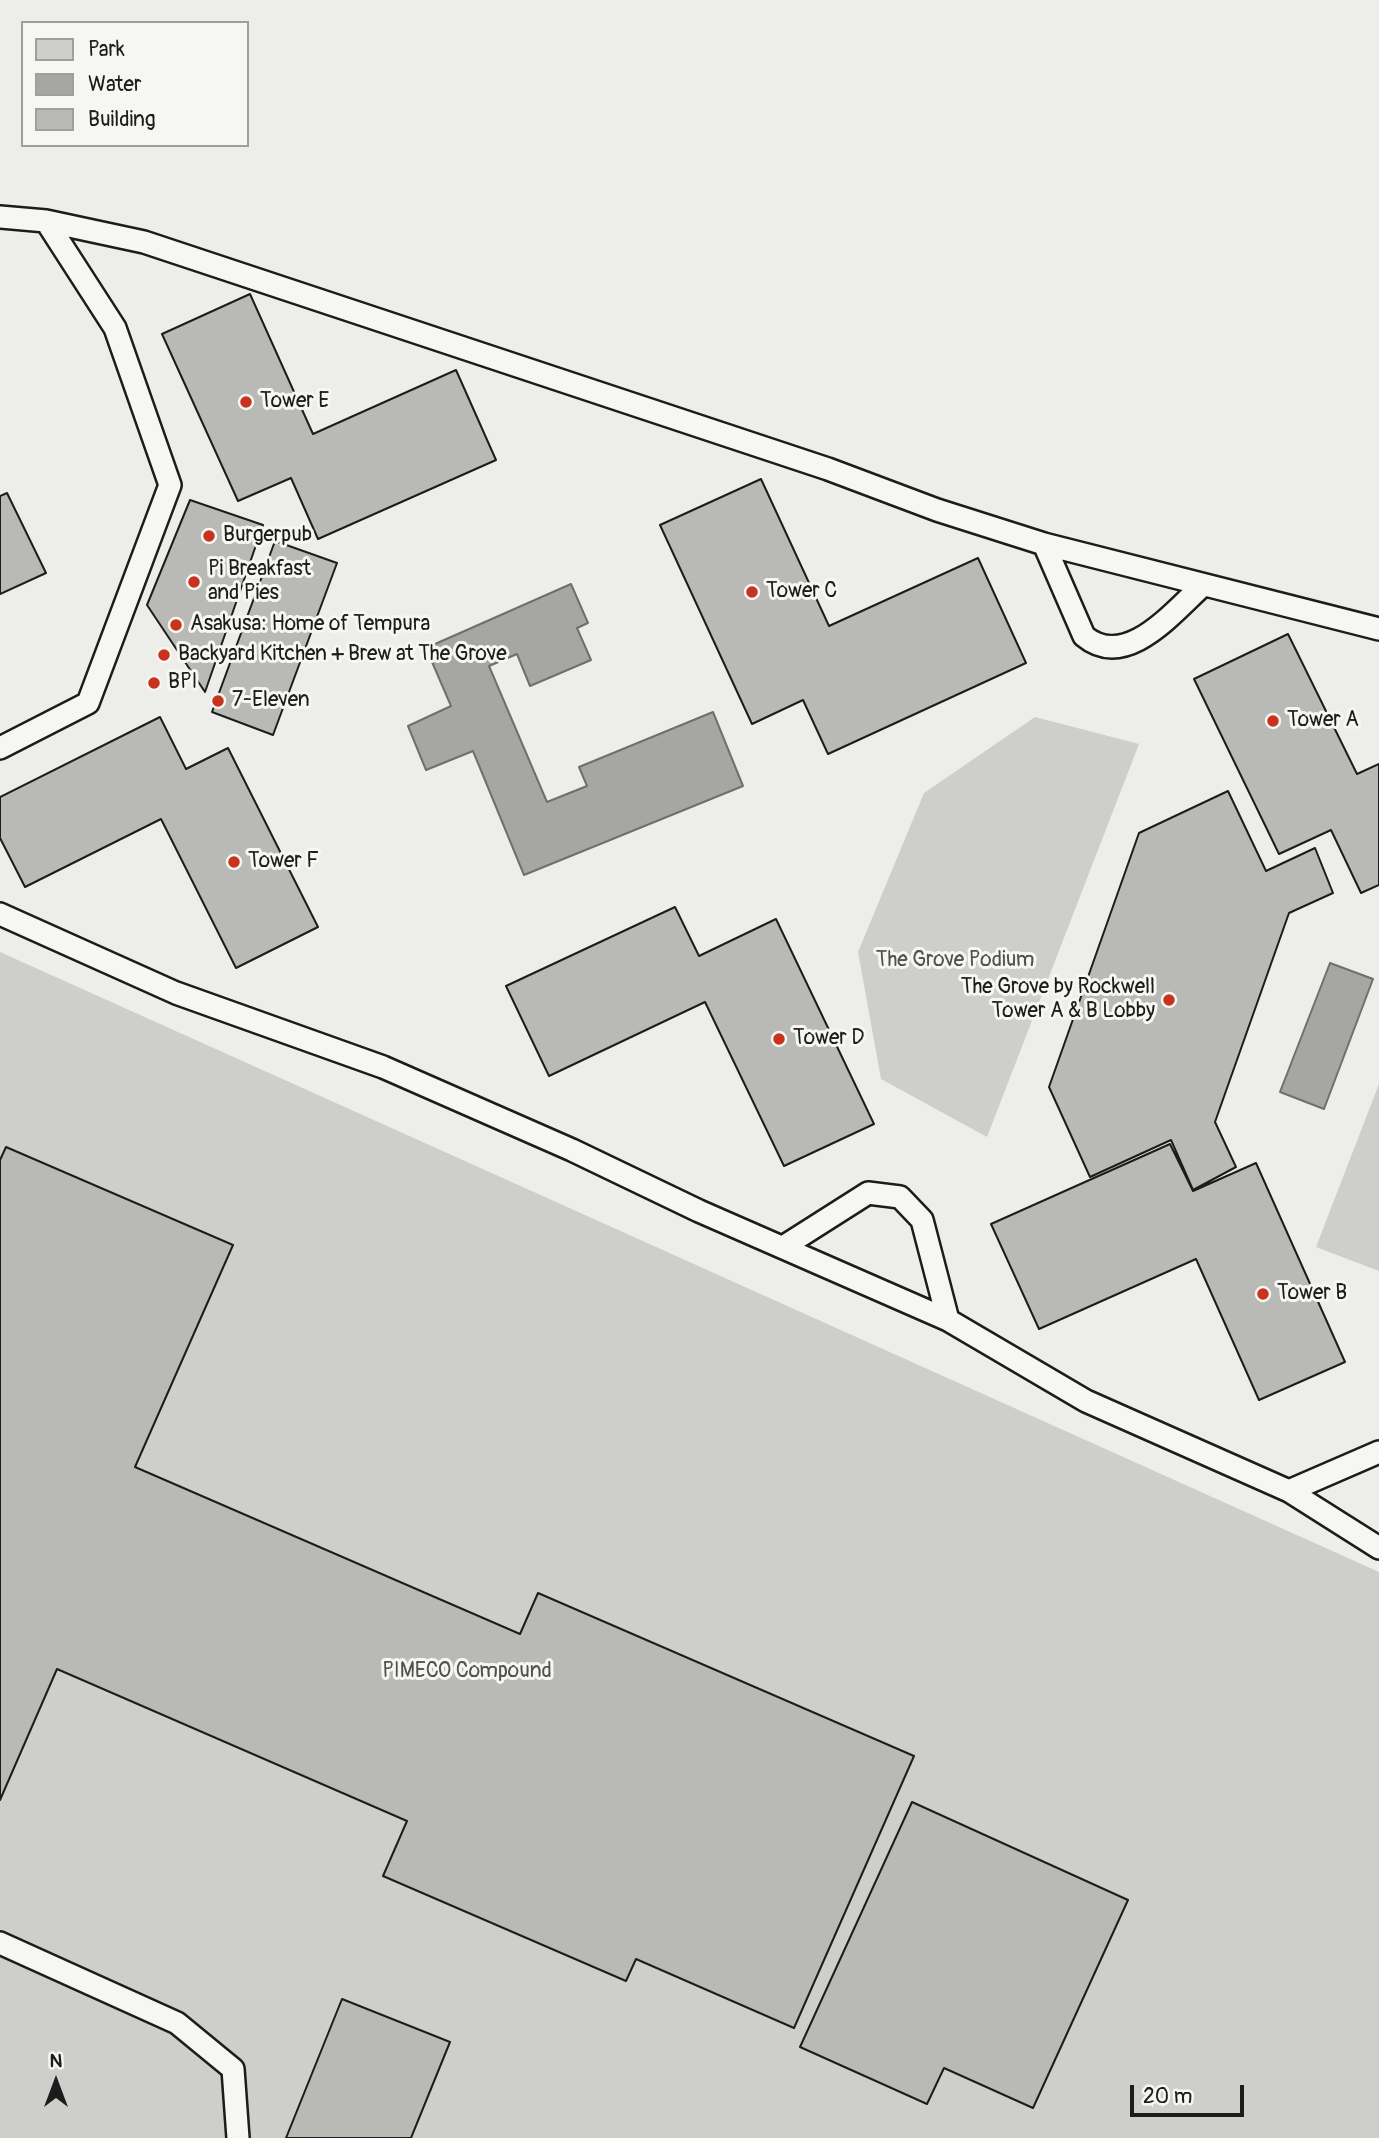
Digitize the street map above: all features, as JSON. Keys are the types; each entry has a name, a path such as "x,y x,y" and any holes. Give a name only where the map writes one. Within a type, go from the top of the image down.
{"lane":[{"path":"0,217 46,221 144,243 828,469 937,510 1044,544 1379,629"},
{"path":"0,748 88,703 170,485 115,328 46,221"},
{"path":"1044,544 1084,636 1090,641 1119,646 1140,641 1202,586"},
{"path":"0,914 176,993 383,1067 948,1320 1086,1401 1289,1491 1379,1548"},
{"path":"783,1247 868,1193 900,1197 922,1220 948,1320"},
{"path":"1289,1491 1379,1452"},
{"path":"0,1942 177,2023 196,2038 233,2069 237,2138"}],"green space":[{"name":"The Grove Podium","path":"1035,717 1139,744 987,1137 881,1079 858,952 924,793"},
{"name":"PIMECO Compound","path":"0,952 1379,1572 1379,2138 0,2138"},
{"path":"1379,1084 1379,1271 1316,1247"}],"water":[{"path":"571,584 588,623 577,628 591,660 530,686 517,654 489,666 547,802 587,786 579,767 713,712 743,786 524,875 473,751 426,770 408,726 451,706 426,648"},
{"path":"1330,963 1373,979 1324,1109 1280,1092"}],"building":[{"name":"Tower E","path":"250,294 313,434 456,370 496,460 318,539 291,478 238,501 162,334"},
{"name":"Tower C","path":"761,479 829,626 978,558 1026,663 828,754 803,700 752,724 660,525"},
{"path":"7,493 46,573 0,594 0,496"},
{"path":"190,500 263,525 205,692 147,605"},
{"path":"275,541 337,563 273,735 212,712"},
{"name":"Tower A","path":"1288,634 1357,774 1379,764 1379,885 1361,893 1331,830 1279,854 1194,679"},
{"name":"Tower F","path":"160,717 186,769 228,748 318,927 236,968 161,819 25,887 0,838 0,797"},
{"name":"The Grove by Rockwell Tower A & B Lobby","path":"1228,791 1266,871 1315,848 1333,893 1289,913 1215,1122 1236,1167 1193,1190 1171,1140 1090,1177 1049,1087 1139,833"},
{"name":"Tower D","path":"675,907 699,956 776,919 874,1124 784,1166 705,1002 549,1076 506,986"},
{"name":"Tower B","path":"1170,1144 1193,1191 1256,1163 1345,1362 1259,1400 1196,1259 1039,1329 991,1224"},
{"path":"6,1147 233,1245 135,1467 520,1634 538,1593 914,1756 794,2028 636,1959 626,1981 383,1876 407,1821 57,1669 0,1800 0,1160"},
{"path":"912,1802 1128,1900 1033,2108 944,2068 927,2104 800,2047"},
{"path":"342,1999 450,2042 411,2138 286,2138"}],"place":[{"name":"Tower E","path":"246,402"},
{"name":"Burgerpub","path":"209,536"},
{"name":"Pi Breakfast and Pies","path":"194,582"},
{"name":"Tower C","path":"752,592"},
{"name":"Asakusa: Home of Tempura","path":"176,625"},
{"name":"Backyard Kitchen + Brew at The Grove","path":"164,655"},
{"name":"BPI","path":"154,683"},
{"name":"7-Eleven","path":"218,701"},
{"name":"Tower A","path":"1273,721"},
{"name":"Tower F","path":"234,862"},
{"name":"The Grove by Rockwell Tower A & B Lobby","path":"1169,1000"},
{"name":"Tower D","path":"779,1039"},
{"name":"Tower B","path":"1263,1294"}]}
